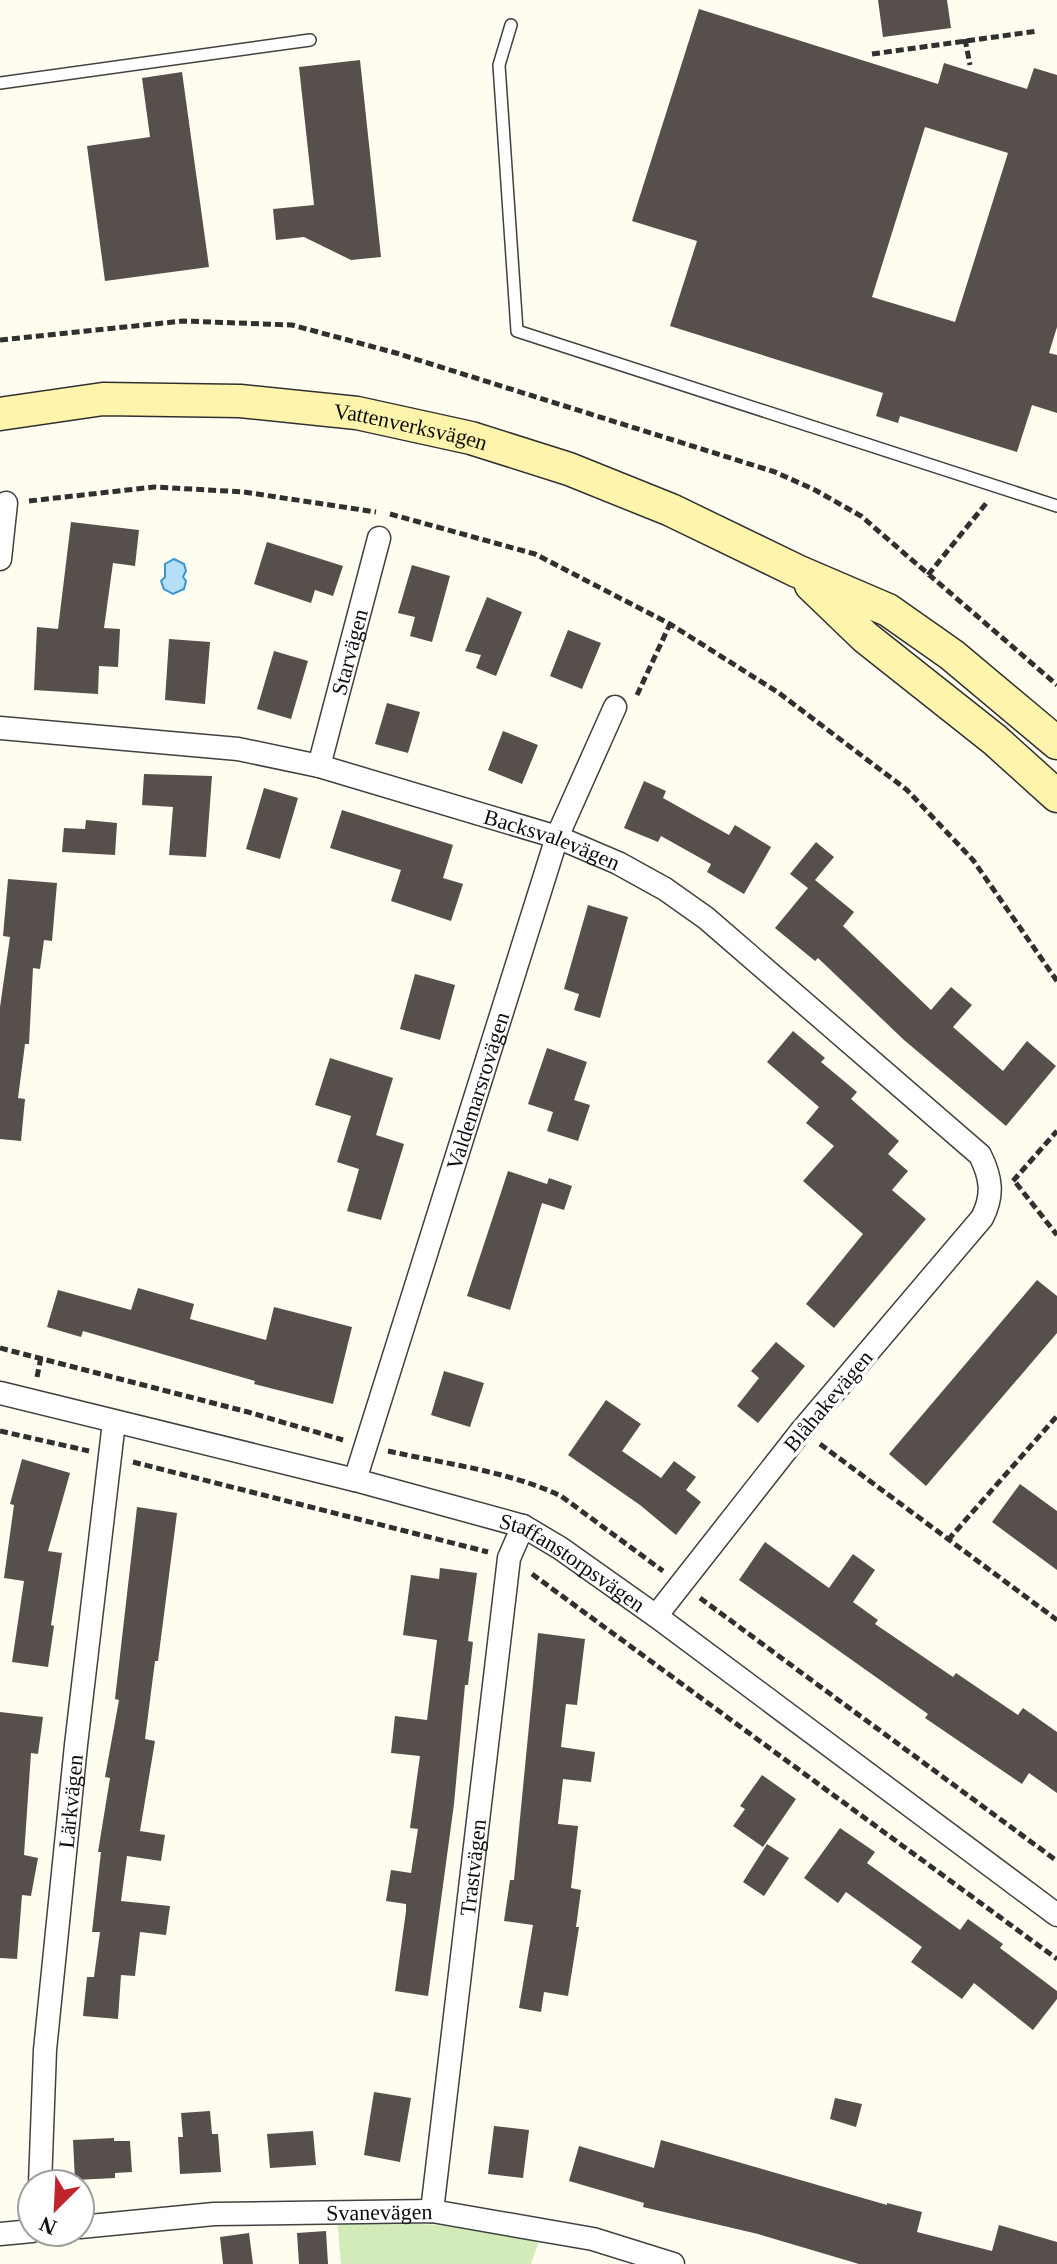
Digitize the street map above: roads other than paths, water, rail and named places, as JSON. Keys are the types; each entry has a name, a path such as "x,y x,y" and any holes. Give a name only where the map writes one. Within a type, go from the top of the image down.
{"street":[{"name":"Vattenverksvägen","path":"0,414 103,399 240,401 357,413 471,438 569,469 671,510 797,571 888,610 952,655 1057,743"},
{"path":"0,559 6,503"},
{"name":"Starvägen","path":"319,766 379,538"},
{"name":"Vattenverksvägen","path":"797,571 865,637 995,740 1057,796"},
{"name":"Valdemarsrovägen","path":"355,1480 557,837 615,707"},
{"name":"Backsvalevägen","path":"0,728 238,749 319,766 557,837 618,863 665,889 746,950 980,1155 991,1184"},
{"name":"Blåhakevägen","path":"656,1616 802,1430 972,1231 988,1207 991,1184"},
{"name":"Staffanstorpsvägen","path":"0,1393 355,1480 523,1526 560,1548 656,1616 1057,1915"},
{"name":"Lärkvägen","path":"41,2168 45,2050 114,1422"},
{"name":"Trastvägen","path":"432,2211 509,1558 523,1526"},
{"name":"Svanevägen","path":"96,2225 214,2214 432,2211 593,2239 673,2264"}],"lane":[{"path":"511,25 499,65 517,331 1057,506"},
{"path":"0,83 310,40"}],"water":[{"path":"174,559 184,564 186,571 183,577 186,581 184,589 173,594 164,589 161,581 165,577 165,564"}]}
